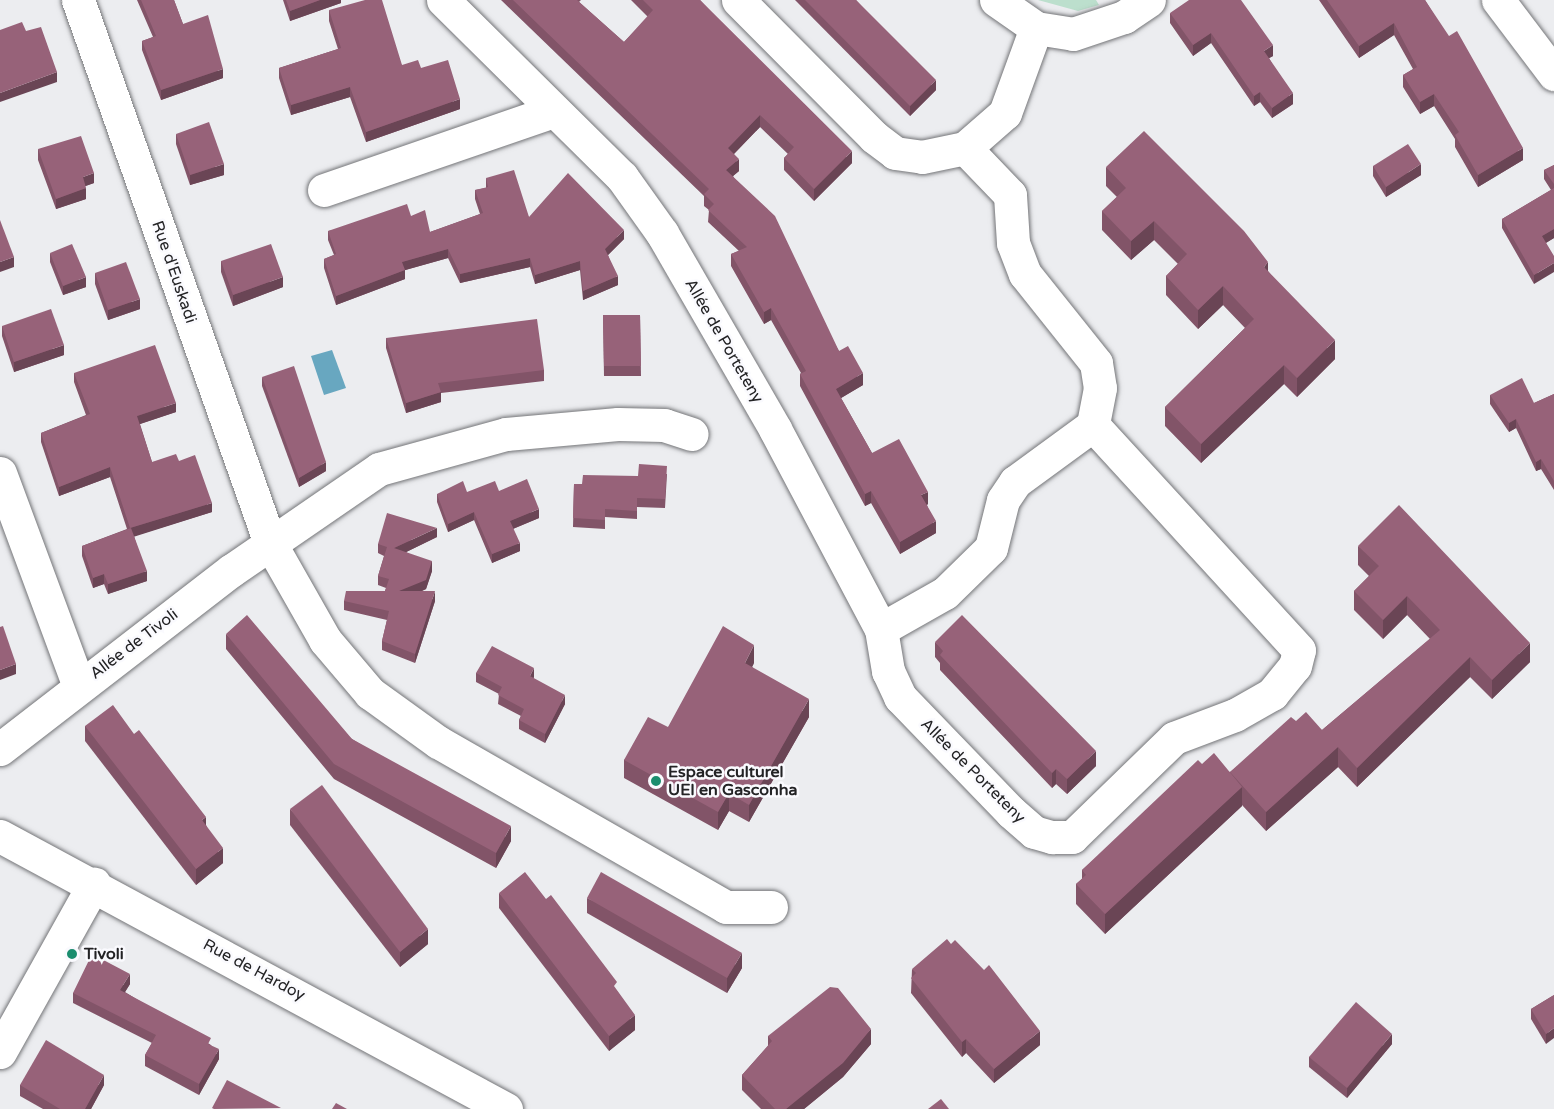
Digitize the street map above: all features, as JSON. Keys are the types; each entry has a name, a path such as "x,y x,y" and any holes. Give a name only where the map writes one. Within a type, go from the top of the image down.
{"street":[{"name":"Rue d'Euskadi","path":"78,0 270,543 325,640 370,693 438,742 726,907 771,908"},
{"name":"Allée de Porteteny","path":"443,0 551,111 622,177 662,233 776,429 881,629 888,671 900,697 1011,812 1034,832 1052,837 1072,837 1174,738 1235,715 1272,693 1295,666 1299,650 1093,425"},
{"path":"738,0 895,153 922,157 964,147 1005,113 1036,28"},
{"path":"996,0 1036,28 1073,34 1124,17 1149,0"},
{"path":"1498,0 1554,74"},
{"path":"324,190 551,111"},
{"path":"881,629 945,593 991,548 1003,500 1015,482 1093,425 1100,388 1096,363 1024,274 1013,243 1010,195 964,147"},
{"name":"Allée de Tivoli","path":"0,748 270,543 379,469 435,449 506,434 618,424 664,426 692,434"},
{"path":"0,473 79,687"},
{"name":"Rue de Hardoy","path":"0,836 93,884 506,1109"},
{"path":"0,1052 93,884"}],"green space":[{"path":"1038,0 1096,0 1099,5 1078,11"}],"water":[{"path":"332,350 346,388 324,395 311,356"}],"building":[{"path":"141,0 174,0 183,24 208,15 223,69 161,90 142,41 156,36"},
{"path":"286,0 320,0 290,11"},
{"path":"365,0 382,0 402,65 418,60 421,68 448,60 460,99 366,132 350,87 291,105 279,68 341,48 329,10"},
{"path":"513,0 577,0 624,42 653,10 643,0 700,0 852,151 814,189 784,158 794,147 760,115 728,148 739,159 726,170 775,216 839,351 848,346 863,373 836,389 872,453 899,439 928,492 921,495 936,521 900,542 871,491 865,494 800,374 806,371 771,308 764,312 731,254 747,247 708,210 714,204 704,194 709,189"},
{"path":"805,0 856,0 936,80 910,106"},
{"path":"1189,0 1241,0 1273,45 1264,51 1293,93 1272,108 1260,92 1254,96 1211,33 1193,45 1170,13"},
{"path":"1327,0 1425,0 1449,36 1457,31 1523,148 1478,175 1455,135 1459,132 1434,94 1420,102 1403,75 1417,67 1394,23 1359,46"},
{"path":"22,22 26,31 41,27 57,72 0,93 0,30"},
{"path":"209,122 224,164 190,175 176,134"},
{"path":"1144,131 1244,231 1268,262 1264,267 1335,340 1297,378 1284,365 1201,444 1165,407 1254,319 1223,286 1198,310 1166,276 1187,254 1154,221 1131,241 1102,211 1126,188 1106,167"},
{"path":"81,136 94,173 83,177 86,188 56,199 38,149"},
{"path":"1408,144 1421,164 1386,187 1373,166"},
{"path":"1554,165 1554,184 1544,170"},
{"path":"514,170 529,217 568,173 624,230 605,249 618,276 583,291 580,261 535,275 530,258 460,274 448,249 402,262 405,270 336,296 324,259 336,254 328,231 407,204 411,216 425,210 430,232 483,213 475,190 488,187 486,178"},
{"path":"1554,188 1554,229 1542,236 1554,256 1554,263 1534,275 1502,219"},
{"path":"0,220 14,257 0,262"},
{"path":"72,244 86,277 63,286 50,253"},
{"path":"271,244 283,277 233,295 221,261"},
{"path":"126,262 140,299 108,310 95,273"},
{"path":"51,309 64,345 14,362 2,326"},
{"path":"603,315 640,315 641,366 604,366"},
{"path":"537,319 544,370 438,383 441,392 406,403 386,338"},
{"path":"155,345 176,403 137,416 152,462 176,454 179,461 195,455 212,503 130,528 110,467 59,487 41,433 90,414 74,373"},
{"path":"294,366 326,462 299,478 262,377"},
{"path":"1522,378 1534,403 1554,394 1554,481 1541,459 1536,462 1516,419 1509,423 1490,395"},
{"path":"639,464 667,466 665,499 637,498 637,511 605,509 605,520 573,518 574,484 582,484 583,475 638,476"},
{"path":"527,479 539,509 510,521 520,543 492,554 474,512 448,524 437,494 463,481 467,492 495,481 499,491"},
{"path":"1399,505 1530,643 1492,680 1470,657 1357,768 1338,747 1266,812 1230,772 1291,717 1296,721 1306,712 1322,730 1440,630 1407,596 1383,620 1354,591 1379,566 1358,546"},
{"path":"387,513 437,528 394,548 432,561 426,580 399,591 435,591 415,654 382,641 389,611 344,601 346,591 385,591 389,579 378,576 387,547 378,544"},
{"path":"131,528 147,571 108,584 104,574 93,578 82,546"},
{"path":"247,615 352,739 511,826 496,853 334,764 226,634"},
{"path":"962,615 1096,751 1067,779 1056,769 1052,773 940,655 943,651 935,642"},
{"path":"3,626 16,664 0,670 0,627"},
{"path":"723,626 754,645 745,663 809,699 749,805 729,793 718,812 624,760 648,717 668,727"},
{"path":"492,646 534,668 530,676 565,695 545,734 519,720 524,709 498,695 502,687 476,673"},
{"path":"113,705 134,734 139,730 206,817 202,820 223,848 196,869 85,726"},
{"path":"1214,753 1242,787 1105,914 1076,884 1086,875 1082,870 1198,760 1202,764"},
{"path":"322,785 428,929 400,952 290,809"},
{"path":"525,872 546,899 551,895 617,982 614,986 635,1015 609,1036 499,893"},
{"path":"601,872 742,953 727,978 587,898"},
{"path":"947,939 951,944 955,940 984,970 989,965 1040,1031 994,1069 966,1039 962,1042 911,978 916,973 912,969"},
{"path":"92,954 130,974 120,990 211,1038 208,1044 219,1049 199,1084 145,1055 156,1035 73,993"},
{"path":"830,987 838,988 871,1029 843,1063 786,1109 775,1109 742,1075 772,1041 768,1036"},
{"path":"1554,995 1554,1028 1546,1034 1531,1009"},
{"path":"1356,1002 1392,1034 1347,1088 1309,1057"},
{"path":"46,1040 104,1075 85,1109 60,1109 20,1085"},
{"path":"227,1080 281,1108 212,1108"},
{"path":"941,1099 949,1109 928,1109"},
{"path":"336,1103 347,1109 332,1109"}],"place":[{"name":"Espace culturel UEI en Gasconha","path":"656,781"},
{"name":"Tivoli","path":"72,954"}]}
